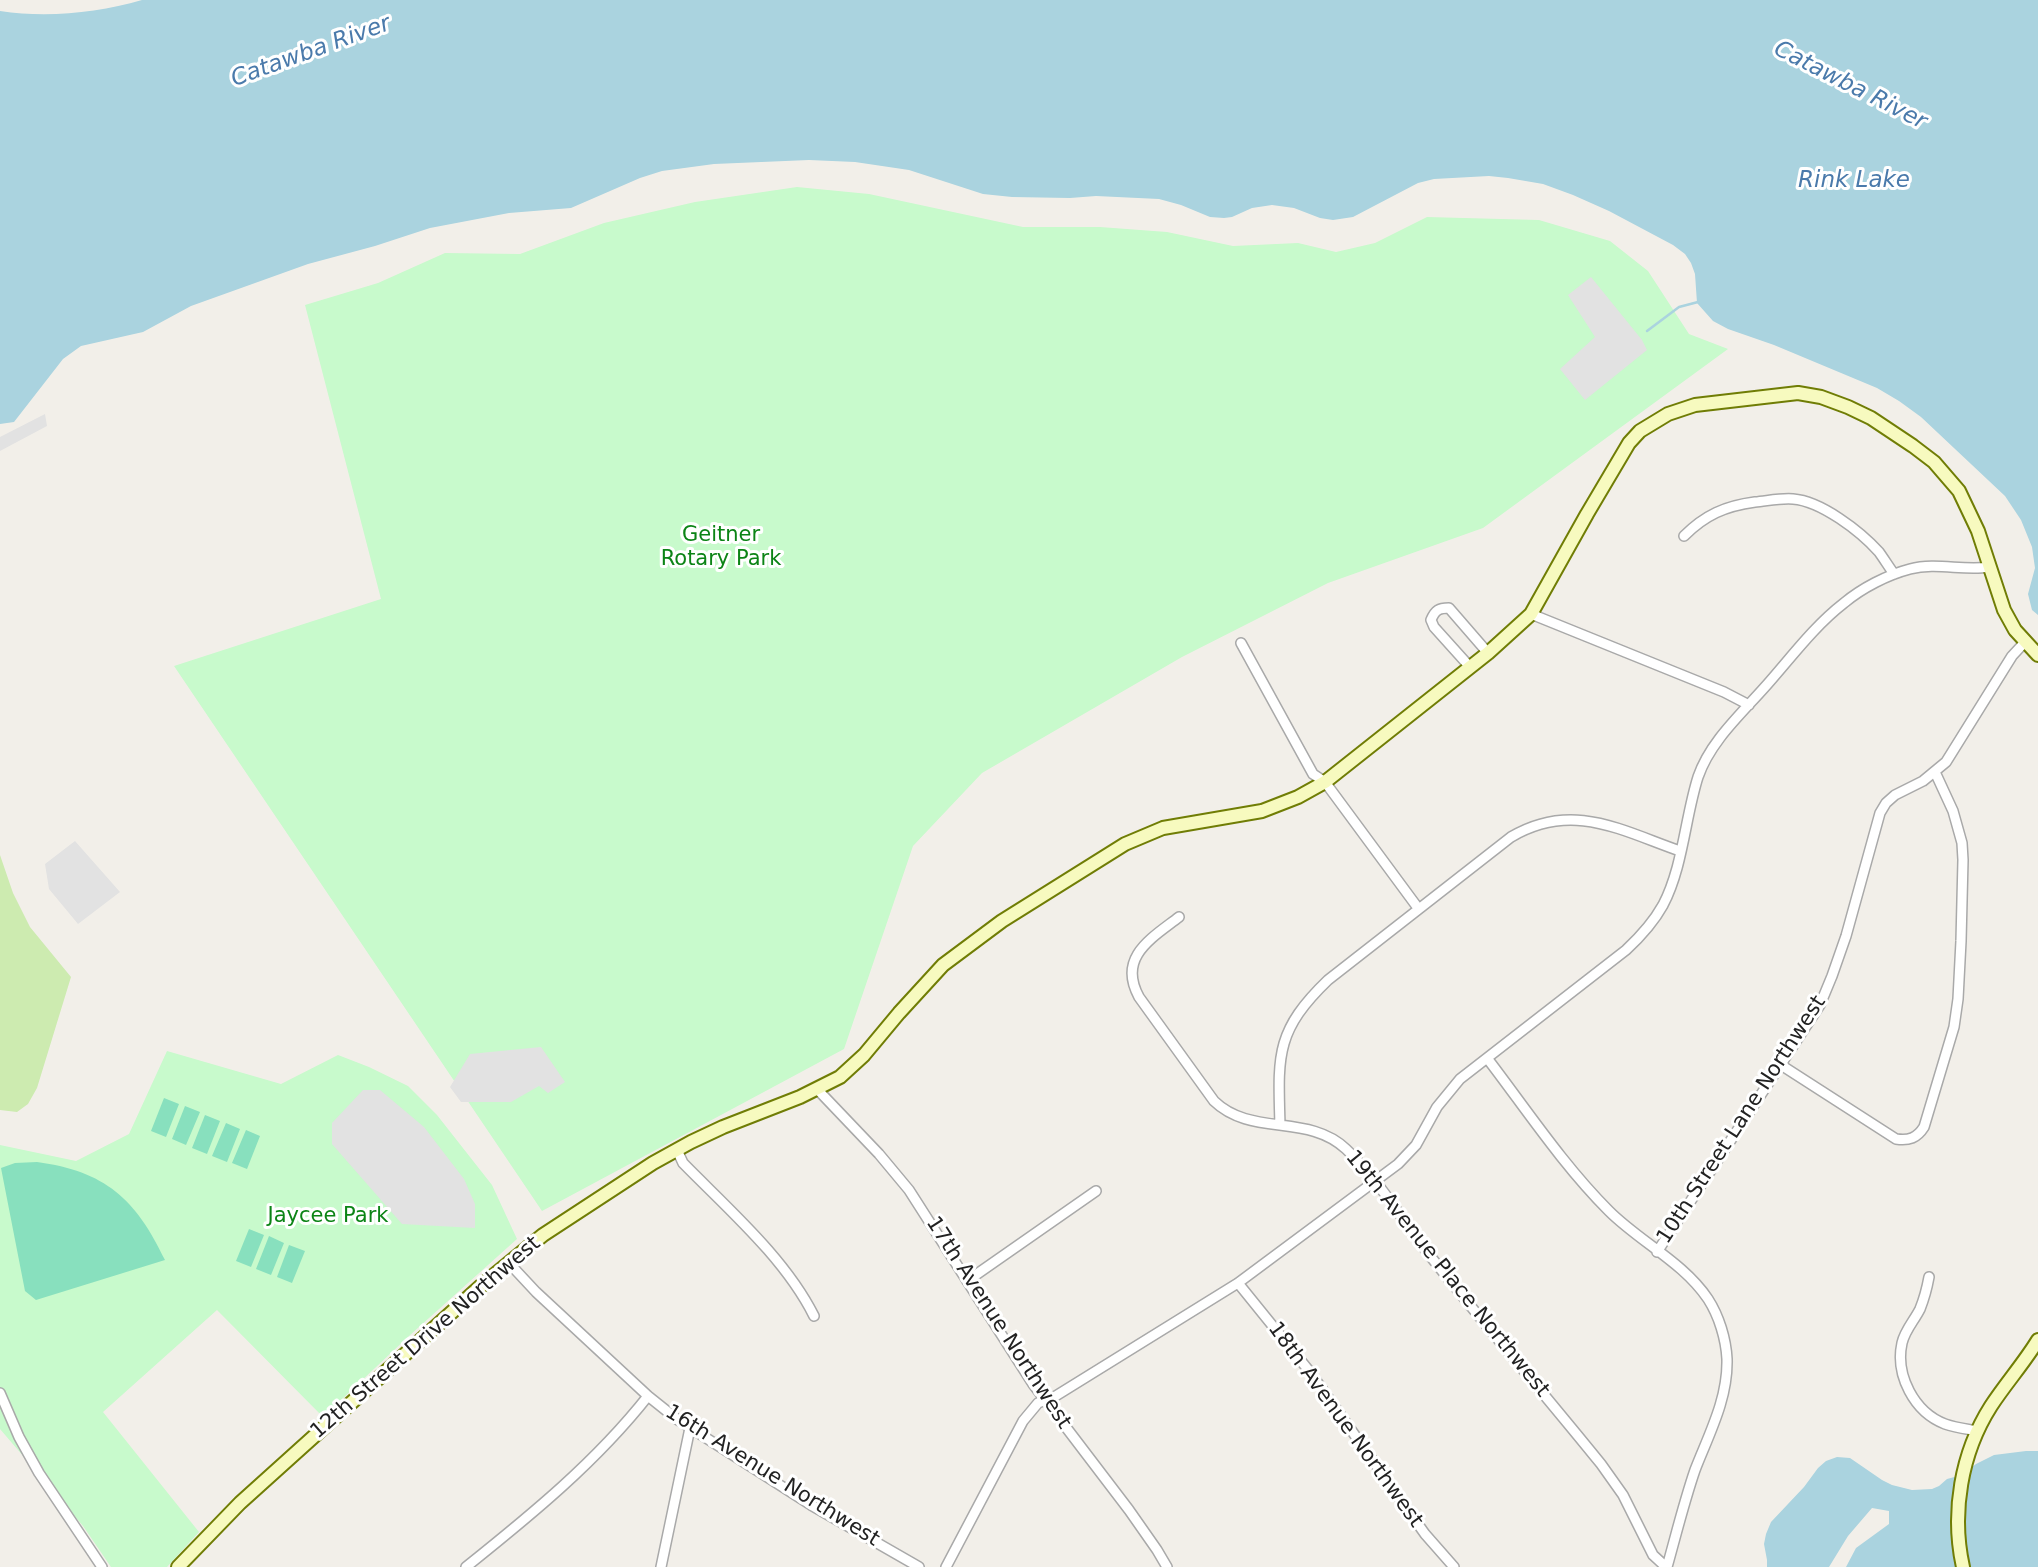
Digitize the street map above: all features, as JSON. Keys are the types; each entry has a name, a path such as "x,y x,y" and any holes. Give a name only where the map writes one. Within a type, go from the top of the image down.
{"street":[{"name":"12th Street Drive Northwest","path":"178,1567 240,1503 508,1262 543,1235 611,1189 677,1150 723,1127 840,1077 864,1055 943,965 1002,921 1114,850 1163,828 1262,811 1298,797 1325,782 1488,653 1531,614 1629,443 1640,431 1668,414 1696,405 1798,393 1821,397 1848,407 1898,435 1934,462 1959,491 1969,510 2004,610 2015,630 2038,654"},
{"path":"1684,536 1720,509 1793,499 1819,506 1864,538 1880,553 1894,574"},
{"path":"946,1567 1023,1422 1038,1403 1238,1283 1375,1181 1409,1153 1447,1092 1460,1079 1639,938 1657,915 1668,893 1702,767 1716,744 1825,618 1846,601 1894,574 1925,566 1973,569 1989,567"},
{"path":"1470,667 1434,627 1431,620 1434,612 1449,608 1488,653"},
{"path":"1531,614 1724,692 1749,705"},
{"path":"1781,1065 1896,1139 1906,1140 1921,1133 1954,1027 1958,999 1962,843 1953,811 1935,772 1946,762 2012,656 2025,642"},
{"path":"1241,643 1313,774 1325,782 1418,908"},
{"name":"10th Street Lane Northwest","path":"1657,1252 1819,1005 1846,936 1880,813 1895,795 1935,772"},
{"path":"1280,1125 1280,1058 1285,1037 1306,1000 1418,908 1511,837 1531,826 1553,820 1588,821 1680,851"},
{"name":"19th Avenue Place Northwest","path":"1180,917 1145,943 1138,952 1131,971 1135,991 1217,1104 1242,1119 1308,1128 1333,1138 1346,1148 1375,1181 1434,1261 1601,1464 1623,1495 1653,1555 1666,1567"},
{"path":"1487,1058 1596,1197 1624,1226 1696,1284 1721,1326 1727,1359 1723,1398 1688,1493 1666,1567"},
{"name":"17th Avenue Northwest","path":"817,1089 909,1190 1009,1349 1129,1510 1167,1567"},
{"path":"677,1150 683,1163 769,1253 814,1316"},
{"path":"967,1281 1096,1191"},
{"name":"16th Avenue Northwest","path":"508,1262 536,1293 648,1396 690,1429 811,1505 919,1567"},
{"path":"1929,1278 1923,1302 1902,1343 1901,1360 1905,1381 1914,1400 1930,1416 1944,1423 1978,1431"},
{"name":"18th Avenue Northwest","path":"1238,1283 1310,1372 1425,1534 1454,1567"},
{"path":"1963,1567 1958,1532 1967,1458 1991,1406 2038,1340"},
{"path":"0,1393 19,1437 39,1473 102,1567"},
{"path":"466,1567 550,1499 615,1435 648,1396"},
{"path":"661,1567 690,1429"}],"green space":[{"name":"Geitner Rotary Park","path":"797,187 869,194 1023,227 1100,227 1167,232 1233,246 1298,243 1336,252 1375,243 1427,217 1539,220 1610,241 1648,271 1689,334 1728,349 1483,528 1328,583 1182,657 982,773 913,846 844,1049 542,1211 174,666 381,599 305,305 378,283 445,253 520,254 604,223 695,202"},
{"path":"0,855 13,893 30,927 71,977 37,1088 28,1104 17,1112 0,1110"},
{"name":"Jaycee Park","path":"167,1051 281,1084 338,1055 408,1086 437,1115 492,1185 517,1239 323,1417 217,1310 103,1412 199,1532 167,1567 111,1567 83,1526 0,1429 0,1145 76,1161 129,1134"},
{"path":"164,1098 179,1104 166,1137 151,1131"},
{"path":"185,1106 200,1112 186,1145 172,1139"},
{"path":"205,1115 220,1121 207,1154 192,1148"},
{"path":"226,1123 240,1129 227,1162 212,1156"},
{"path":"246,1130 260,1136 247,1169 232,1163"},
{"path":"37,1162 82,1173 116,1192 142,1220 165,1260 36,1300 25,1291 1,1168 15,1163"},
{"path":"249,1229 264,1235 251,1267 236,1261"},
{"path":"269,1236 284,1243 271,1275 256,1269"},
{"path":"289,1245 305,1251 292,1283 277,1277"}],"shaded area":[{"path":"1591,277 1642,340 1647,350 1585,400 1560,369 1595,337 1568,295"},
{"path":"45,414 47,426 0,451 0,437"},
{"path":"75,841 120,892 78,924 49,889 45,864"},
{"path":"541,1047 565,1082 548,1093 539,1086 511,1102 461,1102 450,1087 470,1054"},
{"path":"363,1090 380,1090 424,1127 464,1179 475,1204 475,1228 402,1224 332,1144 332,1123"}],"water":[{"name":"Rink Lake","path":"142,0 2038,0 2038,615 2032,610 2028,594 2035,568 2032,547 2021,520 2005,496 1921,417 1877,388 1713,321 1697,303 1695,274 1691,263 1685,254 1673,245 1573,195 1543,184 1489,176 1434,179 1418,183 1353,217 1333,220 1294,208 1272,205 1252,208 1224,218 1210,217 1159,199 1096,196 1012,197 983,194 909,170 855,162 809,160 714,164 662,171 571,208 509,213 430,228 308,264 191,306 143,332 81,346 63,359 14,422 0,424 0,11 72,13"},
{"path":"2038,1451 2038,1567 1846,1567 1856,1548 1889,1524 1889,1511 1872,1508 1848,1536 1829,1567 1767,1567 1764,1544 1771,1522 1826,1461 1837,1457 1850,1458 1892,1485 1912,1490 1932,1489 1947,1479 1962,1475 1994,1455"}],"waterway":[{"path":"1647,331 1679,307 1698,302"}],"water label":[{"name":"Catawba River","path":"311,52"},
{"name":"Catawba River","path":"1850,86"}]}
